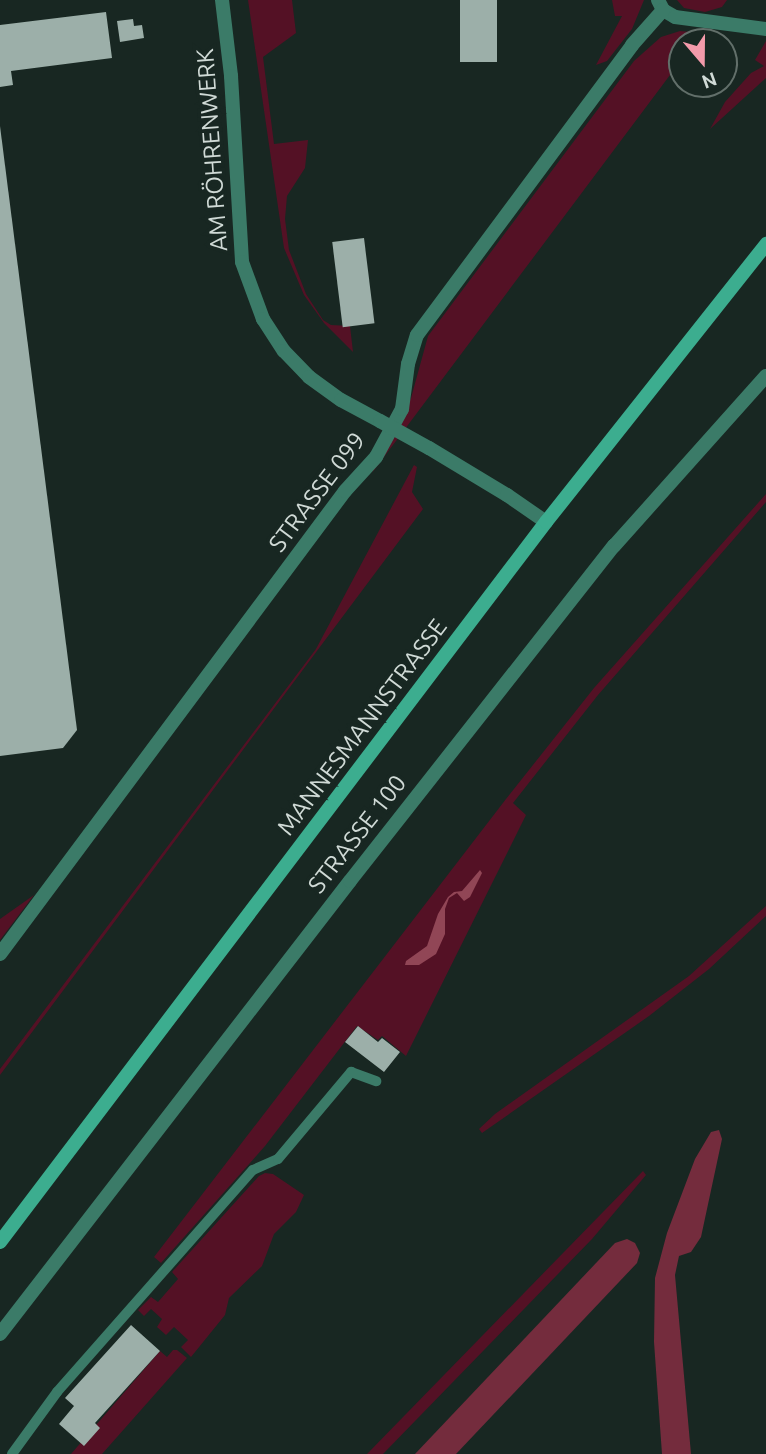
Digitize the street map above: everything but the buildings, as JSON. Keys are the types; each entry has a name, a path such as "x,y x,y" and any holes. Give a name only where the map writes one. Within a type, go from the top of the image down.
{"main road":[{"name":"MANNESMANNSTRASSE","path":"0,1242 546,522 766,244"}],"street":[{"name":"AM RÖHRENWERK","path":"222,0 231,76 242,262 263,319 284,351 309,377 341,400 429,448 546,522"},
{"path":"661,5 675,17 766,29"},
{"name":"STRASSE 099","path":"0,954 345,491 376,457 401,409 408,364 417,335 661,5"},
{"name":"STRASSE 100","path":"0,1334 358,870 605,557 766,376"}],"lane":[{"path":"12,1454 57,1392 253,1170 278,1160 351,1072 376,1081"}],"shaded area":[{"path":"248,0 292,0 296,33 263,57 274,144 308,140 305,168 287,196 285,219 289,250 306,294 323,320 331,325 350,326 353,352 324,323 304,295 284,248"},
{"path":"612,0 644,0 632,29 607,61 596,65 622,16 615,16"},
{"path":"677,0 727,0 722,7 705,12 684,8"},
{"path":"668,35 668,78 372,473 411,398 428,336 634,61 661,37"},
{"path":"766,41 766,78 710,129 725,102 729,98 738,98 738,88 751,73 764,66 755,60"},
{"path":"414,465 417,467 412,492 423,509 0,1075 0,1069 316,649"},
{"path":"766,494 766,502 598,695 513,803 526,815 406,1056 382,1036 378,1040 357,1026 265,1146 161,1263 154,1257 506,799 594,688"},
{"path":"480,870 482,873 470,897 464,901 457,893 449,898 445,909 445,934 436,954 419,965 405,965 406,961 427,946 438,914 448,897 454,892 462,891"},
{"path":"34,895 0,940 0,919"},
{"path":"766,906 766,916 709,969 649,1016 482,1133 479,1129 495,1114 689,976"},
{"path":"719,1130 722,1139 701,1237 691,1252 679,1256 675,1275 691,1454 662,1454 654,1342 655,1278 667,1233 695,1159 711,1132"},
{"path":"643,1171 646,1175 592,1239 383,1454 367,1454"},
{"path":"265,1173 273,1174 304,1195 296,1212 274,1234 262,1266 229,1298 225,1315 191,1357 181,1347 188,1340 174,1327 166,1335 157,1327 162,1319 151,1309 144,1316 138,1310 151,1297 158,1302 178,1279 172,1272 259,1176"},
{"path":"627,1239 635,1243 640,1253 637,1263 456,1454 415,1454 615,1243"},
{"path":"173,1350 187,1358 102,1454 71,1454 160,1351 167,1357"}]}
